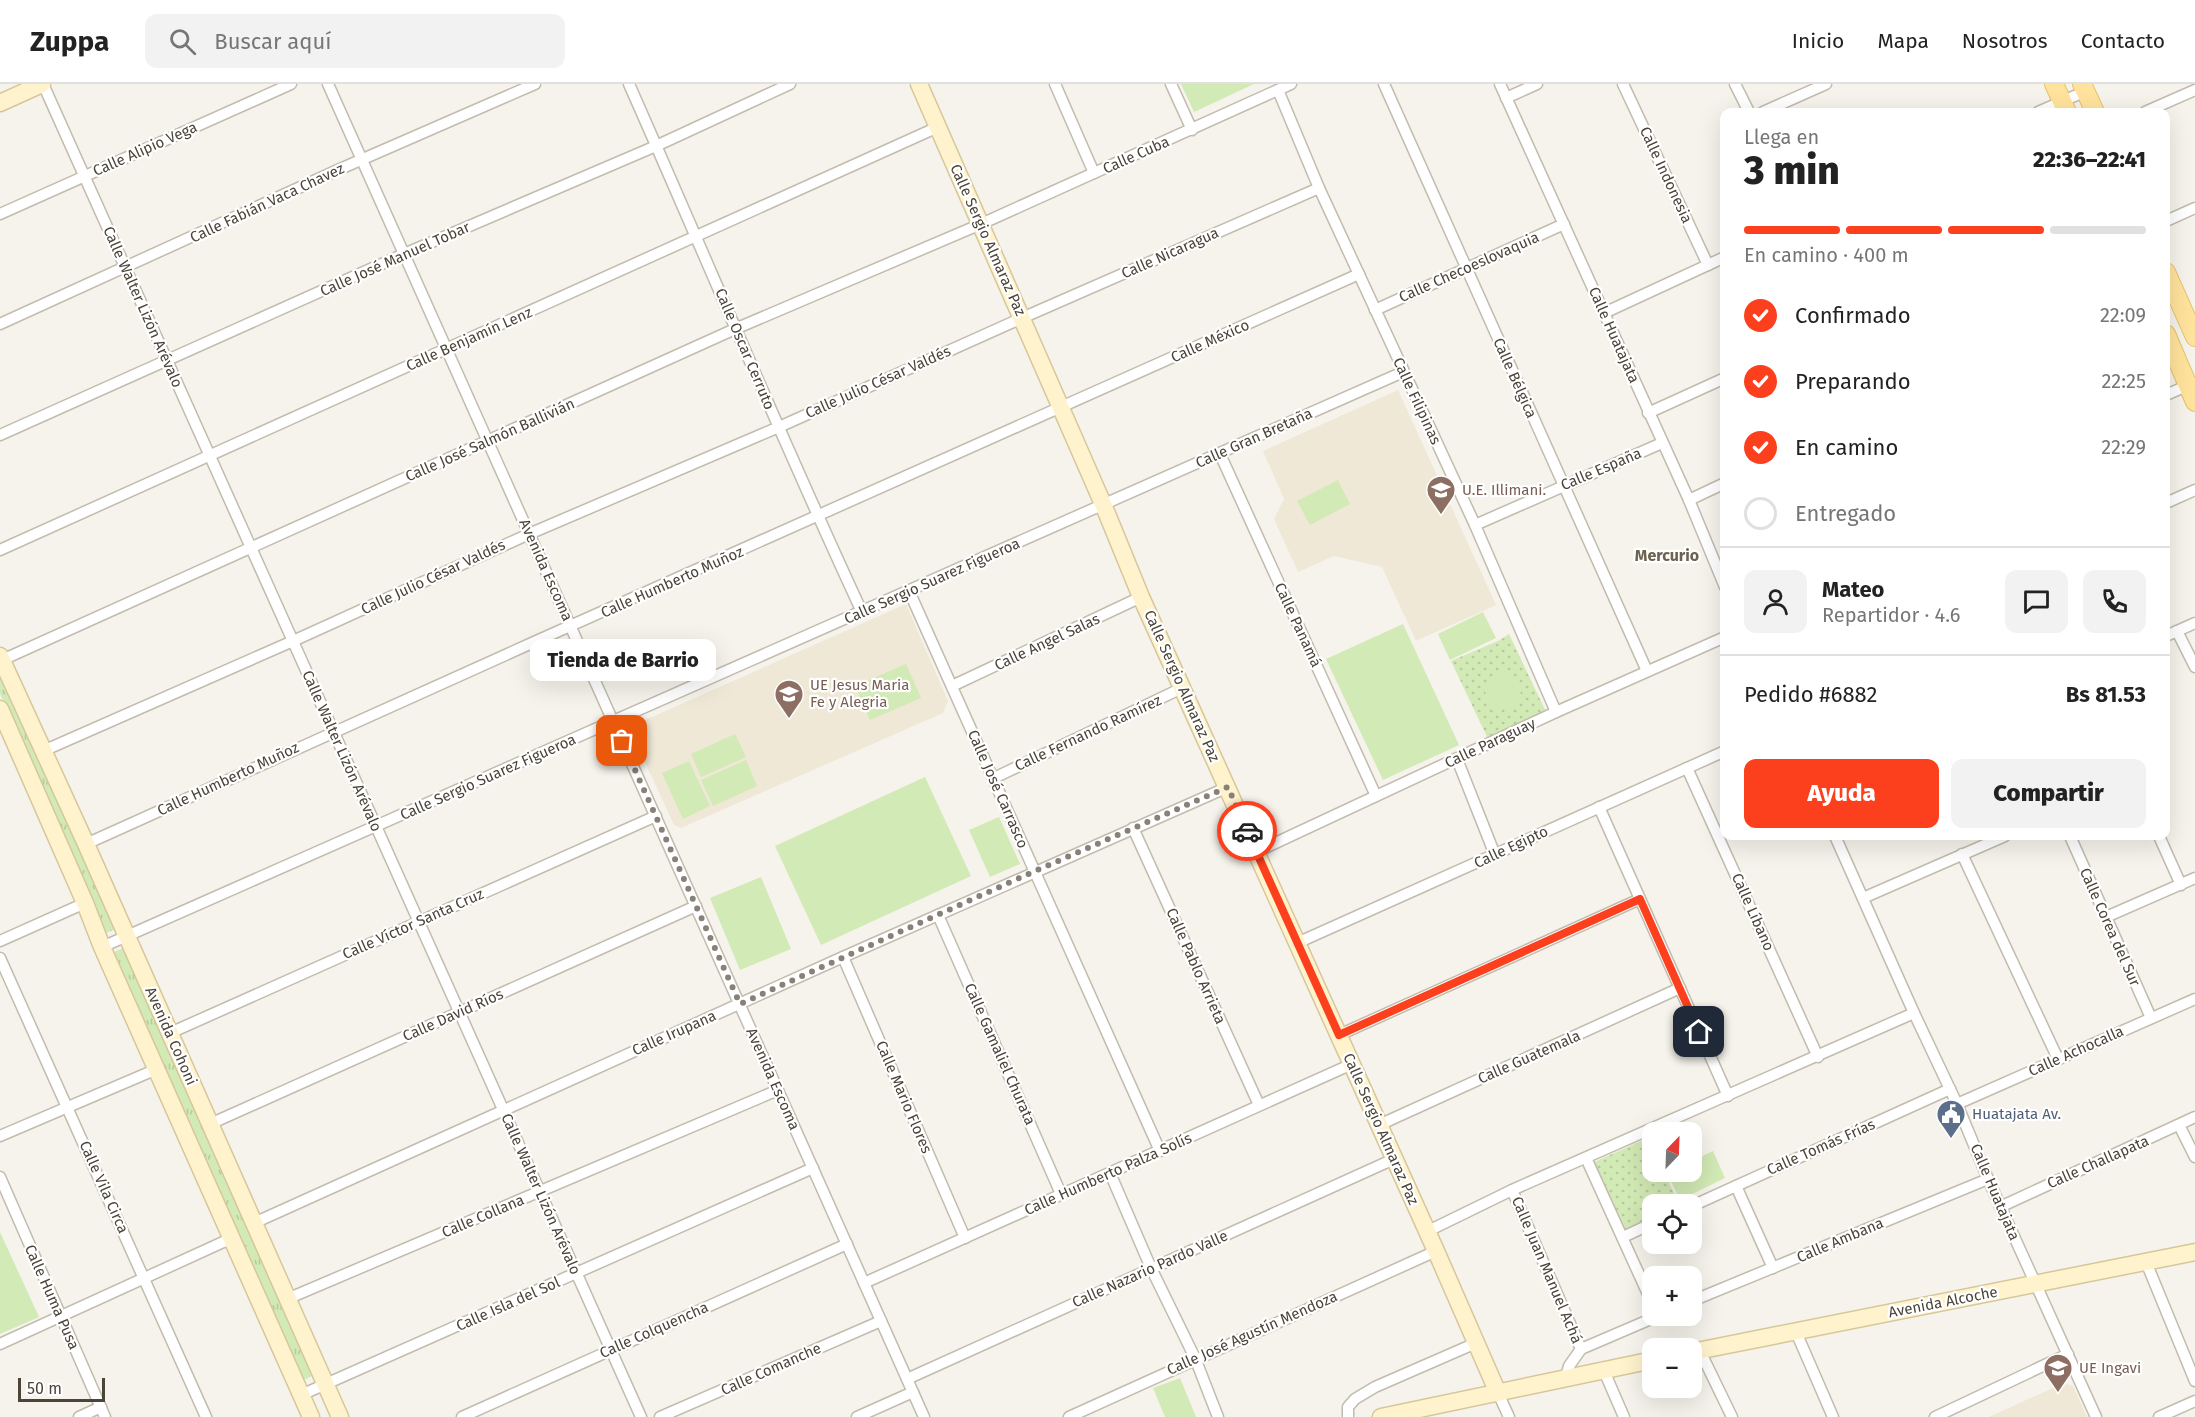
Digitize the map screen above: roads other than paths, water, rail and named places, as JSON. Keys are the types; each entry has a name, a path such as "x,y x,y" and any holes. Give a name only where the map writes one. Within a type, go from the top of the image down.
{"main road":[{"path":"2054,84 2064,107"},
{"path":"2084,88 2093,108"},
{"path":"2170,280 2194,329"},
{"path":"2170,343 2192,390"}],"street":[{"path":"0,103 42,84"},
{"name":"Calle Walter Lizón Arévalo","path":"42,84 641,1417"},
{"name":"Calle Alipio Vega","path":"0,214 291,84"},
{"name":"Avenida Escoma","path":"328,84 924,1417"},
{"name":"Calle Fabián Vaca Chavez","path":"0,324 340,168 535,84"},
{"name":"Calle Oscar Cerruto","path":"629,84 697,236 735,329 862,612"},
{"name":"Calle José Manuel Tobar","path":"0,435 404,254 656,146 790,84"},
{"path":"1055,84 1094,174"},
{"path":"1171,84 1192,130"},
{"name":"Calle Cuba","path":"981,224 1291,84"},
{"name":"Calle Bélgica","path":"1384,84 1647,671"},
{"name":"Calle Huatajata","path":"1500,84 1689,500 1720,575"},
{"path":"1506,98 1537,84"},
{"name":"Calle Indonesia","path":"1623,84 1708,265"},
{"path":"1735,84 1747,108"},
{"path":"1772,108 1826,84"},
{"name":"Calle Sergio Almaraz Paz","path":"922,85 1141,597 1509,1417"},
{"path":"2064,107 2084,88"},
{"name":"Calle Filipinas","path":"1278,90 1319,188 1474,525 1556,712"},
{"path":"2154,108 2195,90"},
{"name":"Calle Benjamín Lenz","path":"0,550 938,126"},
{"name":"Calle Nicaragua","path":"1022,318 1319,188"},
{"path":"2170,219 2195,208"},
{"name":"Calle José Salmón Ballivián","path":"1,658 251,549 735,329 981,224"},
{"name":"Calle Checoeslovaquia","path":"1375,310 1564,224"},
{"path":"1604,313 1720,259"},
{"name":"Calle México","path":"1061,408 1359,274"},
{"name":"Calle Julio César Valdés","path":"43,751 1022,318"},
{"name":"Calle Gran Bretaña","path":"1103,504 1403,372"},
{"path":"1648,413 1720,380"},
{"path":"2170,394 2192,390"},
{"name":"Calle Humberto Muñoz","path":"86,844 333,731 1061,408"},
{"name":"Calle España","path":"1474,525 1662,443"},
{"name":"Calle Panamá","path":"1220,453 1376,796"},
{"path":"1689,500 1720,485"},
{"path":"2170,501 2195,490"},
{"name":"Calle Sergio Suarez Figueroa","path":"102,947 1103,504"},
{"name":"Calle José Carrasco","path":"909,591 1160,1151"},
{"name":"Calle Angel Salas","path":"952,686 1141,597"},
{"path":"2170,634 2195,623"},
{"path":"2178,631 2195,668"},
{"name":"Calle Paraguay","path":"1256,852 1556,712 1720,640"},
{"name":"Avenida Cohoni","path":"1,658 86,844 339,1417"},
{"name":"Calle Fernando Ramírez","path":"994,778 1182,688"},
{"name":"Avenida Cohoni","path":"1,715 311,1417"},
{"name":"Calle Egipto","path":"1297,943 1720,753"},
{"path":"1457,759 1495,855"},
{"name":"Calle Líbano","path":"1687,768 1818,1057"},
{"name":"Calle Irupana","path":"254,1223 1035,871 1228,787"},
{"path":"1599,807 1728,1096"},
{"name":"Calle Víctor Santa Cruz","path":"170,1033 656,816"},
{"name":"Calle Pablo Arrieta","path":"1133,828 1259,1105"},
{"name":"Calle Huatajata","path":"1837,840 2096,1417"},
{"path":"1863,898 1995,840"},
{"name":"Calle Corea del Sur","path":"2072,840 2151,1018"},
{"path":"2161,840 2181,885"},
{"path":"1962,854 2058,1059"},
{"path":"2106,917 2195,878"},
{"path":"1339,1035 1640,899"},
{"path":"0,941 85,903"},
{"name":"Calle David Ríos","path":"210,1124 696,906"},
{"name":"Calle Gamaliel Churata","path":"938,915 1061,1194"},
{"name":"Calle Mario Flores","path":"843,957 965,1238"},
{"name":"Calle Vila Circa","path":"0,958 206,1417"},
{"name":"Calle Guatemala","path":"1379,1125 1680,988"},
{"path":"2192,1000 2195,1012"},
{"name":"Calle Achocalla","path":"1957,1104 2192,1000"},
{"path":"1426,1232 1512,1190 1914,1013"},
{"name":"Calle Humberto Palza Solís","path":"864,1282 1352,1064"},
{"path":"0,1136 157,1069"},
{"name":"Calle Tomás Frías","path":"1702,1201 1950,1089"},
{"name":"Calle Collana","path":"287,1299 778,1090"},
{"name":"Calle Challapata","path":"2000,1207 2195,1117"},
{"path":"2179,1125 2195,1157"},
{"path":"1586,1158 1642,1280"},
{"name":"Calle Nazario Pardo Valle","path":"907,1378 1394,1159"},
{"name":"Calle Isla del Sol","path":"301,1395 813,1168"},
{"path":"1110,1173 1151,1268 1196,1358 1218,1417"},
{"name":"Calle Huma Pusa","path":"0,1177 103,1412"},
{"name":"Calle Ambana","path":"1702,1297 1988,1179"},
{"path":"1736,1186 1773,1268"},
{"name":"Calle Juan Manuel Achá","path":"1512,1190 1581,1349"},
{"path":"1623,1237 1642,1228"},
{"path":"0,1344 232,1238"},
{"name":"Calle Colquencha","path":"462,1417 847,1244"},
{"name":"Calle José Agustín Mendoza","path":"1069,1417 1436,1251"},
{"name":"Avenida Alcoche","path":"1702,1351 2195,1252"},
{"path":"2146,1262 2195,1381"},
{"name":"Calle Comanche","path":"660,1417 881,1321"},
{"path":"1566,1377 1569,1366 1581,1349 1642,1323"},
{"path":"1796,1332 1833,1417"},
{"path":"1348,1417 1348,1407 1375,1387 1476,1343"},
{"path":"1935,1417 2068,1354"},
{"path":"1380,1417 1642,1362"},
{"path":"1702,1363 1732,1417"},
{"path":"1604,1371 1623,1417"},
{"path":"857,1417 913,1392"},
{"path":"2159,1417 2195,1401"},
{"path":"79,1417 103,1412"}],"place":[{"name":"U.E. Illimani.","path":"1441,516"},
{"name":"UE Jesus Maria Fe y Alegria","path":"789,720"},
{"name":"Tienda de Barrio","path":"622,741"},
{"name":"Huatajata Av.","path":"1951,1140"},
{"name":"UE Ingavi","path":"2058,1394"}],"district":[{"name":"Mercurio","path":"1667,555"}]}
